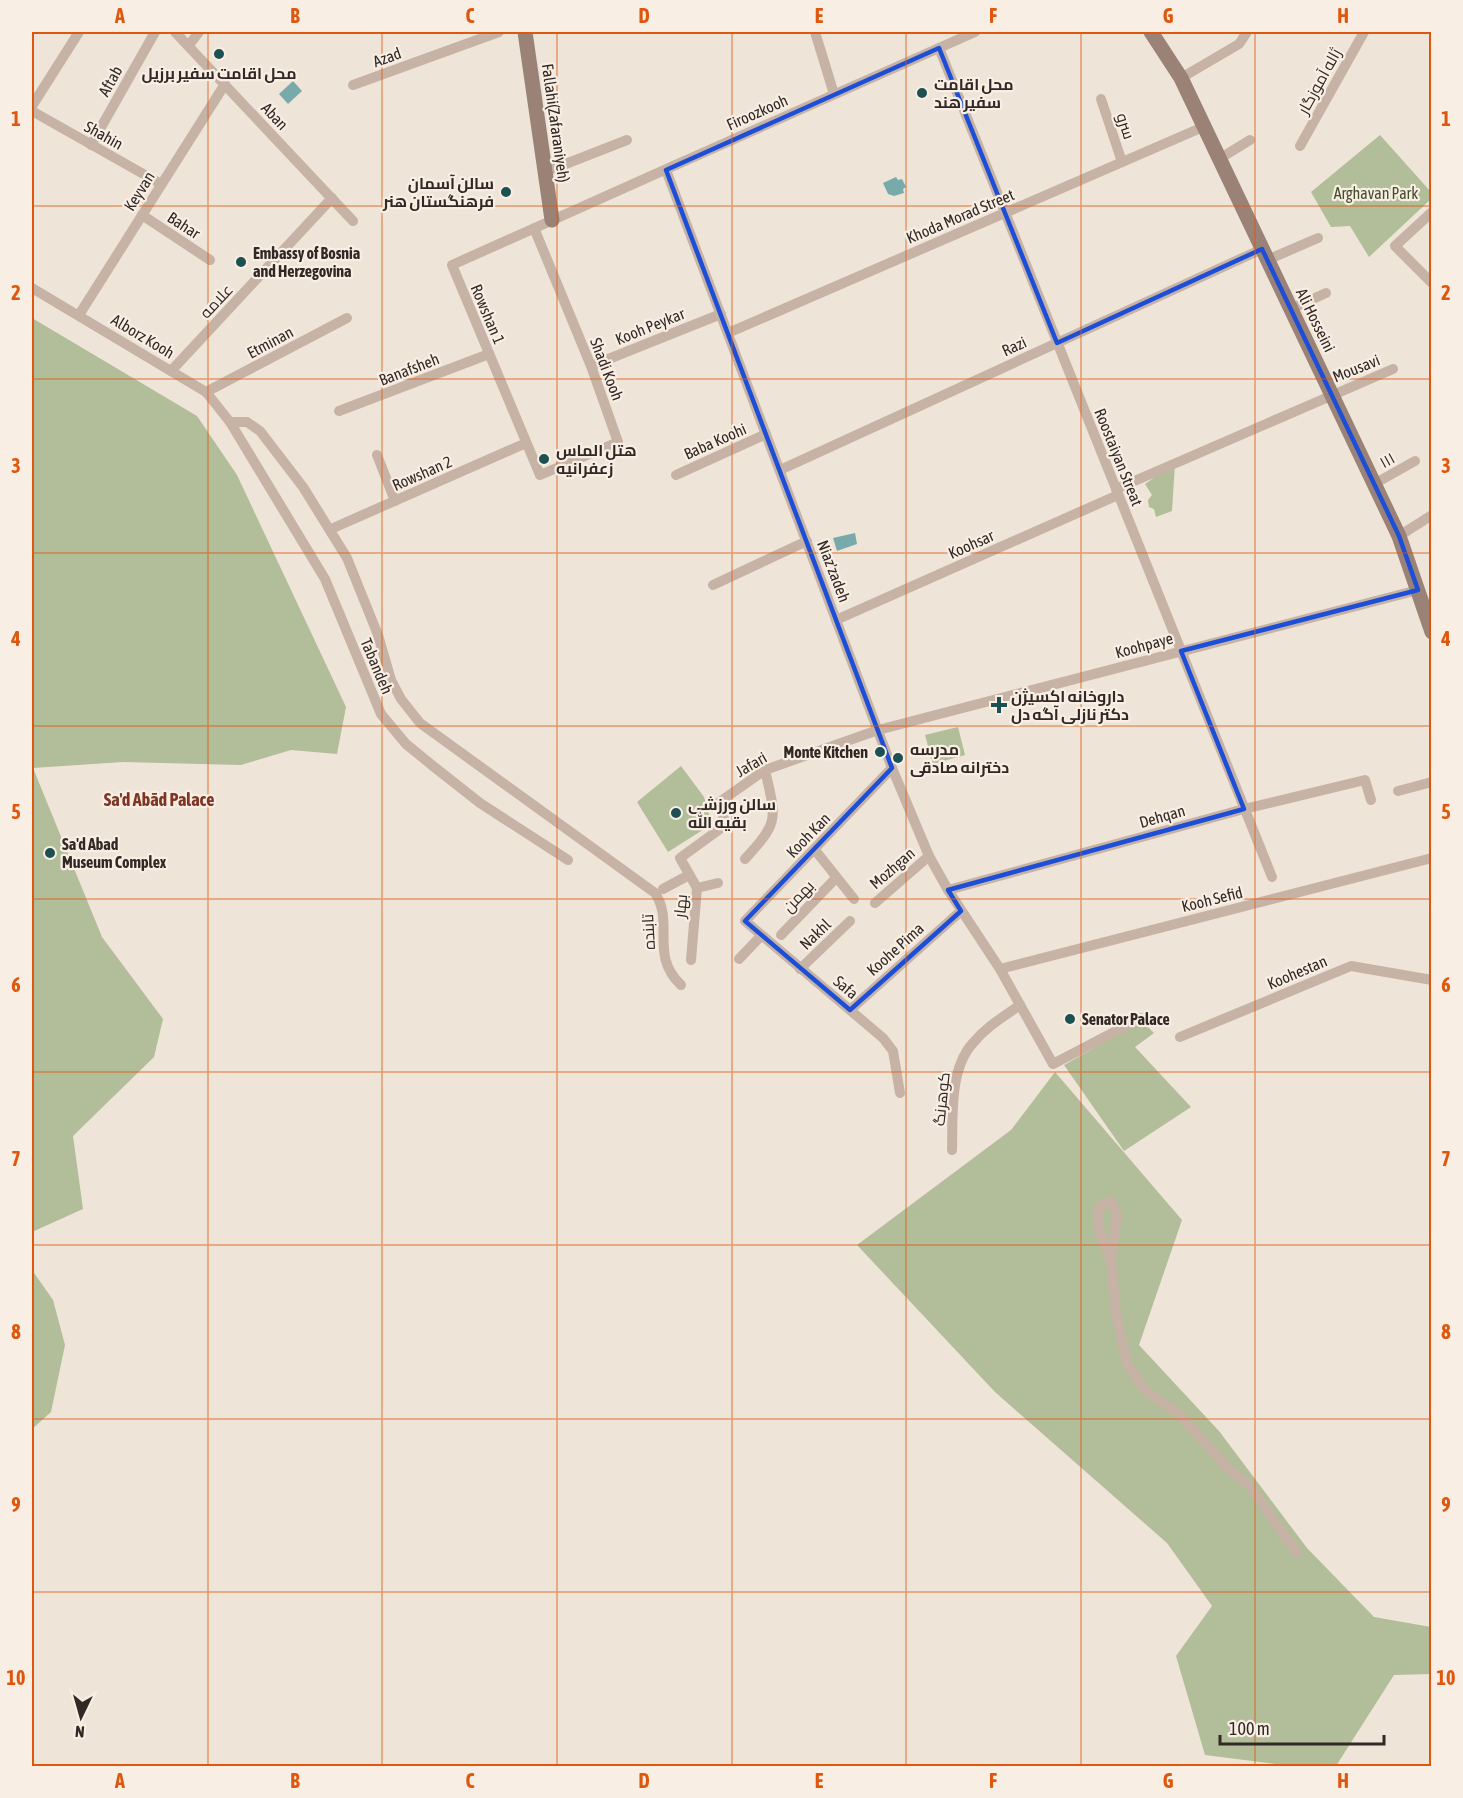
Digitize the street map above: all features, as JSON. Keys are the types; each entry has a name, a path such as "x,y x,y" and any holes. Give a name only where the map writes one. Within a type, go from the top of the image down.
{"street":[{"path":"32,106 79,32"},
{"name":"Aftab","path":"92,145 155,32"},
{"name":"Aban","path":"175,32 353,221"},
{"path":"189,45 199,32"},
{"name":"Azad","path":"353,85 499,32"},
{"name":"Fallahi(Zafaraniyeh)","path":"525,32 552,220"},
{"path":"815,32 834,94"},
{"name":"Firoozkooh","path":"552,220 975,32"},
{"name":"Ali Hosseini","path":"1151,32 1181,78 1399,536 1431,632"},
{"path":"1181,78 1239,44 1246,32"},
{"name":"ژاله آموزگار","path":"1300,146 1364,32"},
{"name":"Roostaiyan Streat","path":"939,48 1272,877"},
{"name":"Keyvan","path":"79,315 225,84"},
{"name":"سرو","path":"1101,99 1122,162"},
{"name":"Shahin","path":"32,111 161,184"},
{"name":"Khoda Morad Street","path":"728,333 1203,127"},
{"path":"545,172 627,140"},
{"path":"1219,159 1250,140"},
{"name":"Niaz'zadeh","path":"666,170 892,768 929,856 948,890 1000,969 1053,1064 1141,1018"},
{"name":"علامه","path":"171,371 332,198"},
{"path":"1431,212 1395,246 1431,283"},
{"name":"Bahar","path":"142,215 210,260"},
{"name":"Rowshan 1","path":"540,476 452,265 552,220"},
{"name":"Shadi Kooh","path":"534,228 591,366 618,442 540,476"},
{"name":"Razi","path":"780,470 1057,342 1264,255 1318,238"},
{"name":"Alborz Kooh","path":"32,288 206,392 230,422"},
{"path":"1291,309 1326,293"},
{"name":"Kooh Peykar","path":"591,366 721,314"},
{"name":"Etminan","path":"206,392 347,318"},
{"name":"Banafsheh","path":"339,411 489,354"},
{"name":"Mousavi","path":"1331,394 1393,369"},
{"name":"Koohsar","path":"836,620 1331,394"},
{"name":"تابنده","path":"230,422 247,422 260,431 331,529 347,558 378,635 391,680 401,699 420,723 493,778 641,881 661,901 665,962 671,976 681,985"},
{"name":"Tabandeh","path":"230,422 325,579 381,714 406,744 433,766 480,802 568,860"},
{"name":"Baba Koohi","path":"676,475 766,434"},
{"name":"Rowshan 2","path":"331,529 526,443"},
{"path":"377,455 395,501"},
{"name":"۱۱۱","path":"1374,484 1415,461"},
{"path":"1399,536 1431,515"},
{"path":"713,585 807,541"},
{"name":"Koohpaye","path":"878,729 1418,590"},
{"name":"Jafari","path":"680,858 724,826 725,821 718,803 765,770 878,729"},
{"name":"Kooh Kan","path":"745,921 892,768"},
{"path":"745,859 767,835 774,822 765,770"},
{"name":"Dehqan","path":"948,890 1244,809 1365,780 1371,800"},
{"path":"1398,792 1431,782"},
{"path":"815,850 854,899"},
{"name":"Mozhgan","path":"875,903 929,856"},
{"name":"بهار","path":"680,858 697,888 691,960"},
{"name":"Kooh Sefid","path":"1000,969 1431,858"},
{"path":"663,889 689,875"},
{"name":"بهمن","path":"781,934 836,878"},
{"path":"697,888 718,883"},
{"name":"Koohe Pima","path":"850,1010 961,911"},
{"name":"Safa","path":"745,921 883,1038 893,1051 900,1093"},
{"name":"Nakhl","path":"800,969 850,921"},
{"path":"739,959 761,936"},
{"name":"Koohestan","path":"1180,1037 1351,966 1431,980"},
{"name":"کوهرنگ","path":"952,1150 953,1114 960,1067 971,1044 990,1026 1020,1005"},
{"path":"1111,1259 1116,1313 1127,1364 1146,1391 1179,1414 1228,1468 1250,1486 1297,1553"}],"highlighted area":[{"path":"939,48 1057,343 1262,249 1399,536 1418,590 1181,651 1244,809 948,890 961,911 850,1010 745,921 892,768 666,170"}],"green space":[{"name":"Arghavan Park","path":"1380,135 1431,192 1431,199 1369,257 1350,226 1331,227 1311,192"},
{"path":"32,318 197,416 237,475 346,707 337,754 291,750 241,765 123,762 33,768 102,937 163,1019 154,1057 73,1136 83,1209 32,1232"},
{"path":"1175,463 1172,511 1156,517 1154,509 1149,507 1148,500 1152,495 1145,484"},
{"path":"958,727 965,755 933,764 925,735"},
{"name":"سالن ورزشی بقیه الله","path":"681,766 704,797 712,824 668,852 637,802"},
{"path":"1142,1021 1154,1033 1135,1047 1191,1107 1124,1151 1064,1065"},
{"path":"1055,1072 1182,1220 1139,1345 1219,1431 1307,1548 1374,1617 1431,1627 1431,1674 1394,1675 1336,1766 1291,1766 1205,1755 1176,1656 1212,1606 1167,1543 995,1392 857,1245 1011,1130"},
{"path":"32,1270 53,1300 65,1345 51,1412 32,1429"}],"water":[{"path":"293,81 302,91 288,104 279,94"},
{"path":"896,177 898,180 902,179 906,187 903,189 904,193 894,196 888,194 883,183"},
{"path":"855,533 857,544 837,551 833,538"}],"place":[{"name":"محل اقامت سفیر برزیل","path":"219,54"},
{"name":"محل اقامت سفیر هند","path":"922,93"},
{"name":"سالن آسمان فرهنگستان هنر","path":"506,192"},
{"name":"Embassy of Bosnia and Herzegovina","path":"241,262"},
{"name":"هتل الماس زعفرانیه","path":"544,459"},
{"name":"داروخانه اکسیژن دکتر نازلی آگه دل","path":"999,705"},
{"name":"Monte Kitchen","path":"880,752"},
{"name":"مدرسه دخترانه صادقی","path":"898,758"},
{"name":"سالن ورزشی بقیه الله","path":"676,813"},
{"name":"Sa'd Abad Museum Complex","path":"50,853"},
{"name":"Senator Palace","path":"1070,1019"}],"district":[{"name":"Sa'd Abād Palace","path":"159,799"}]}
